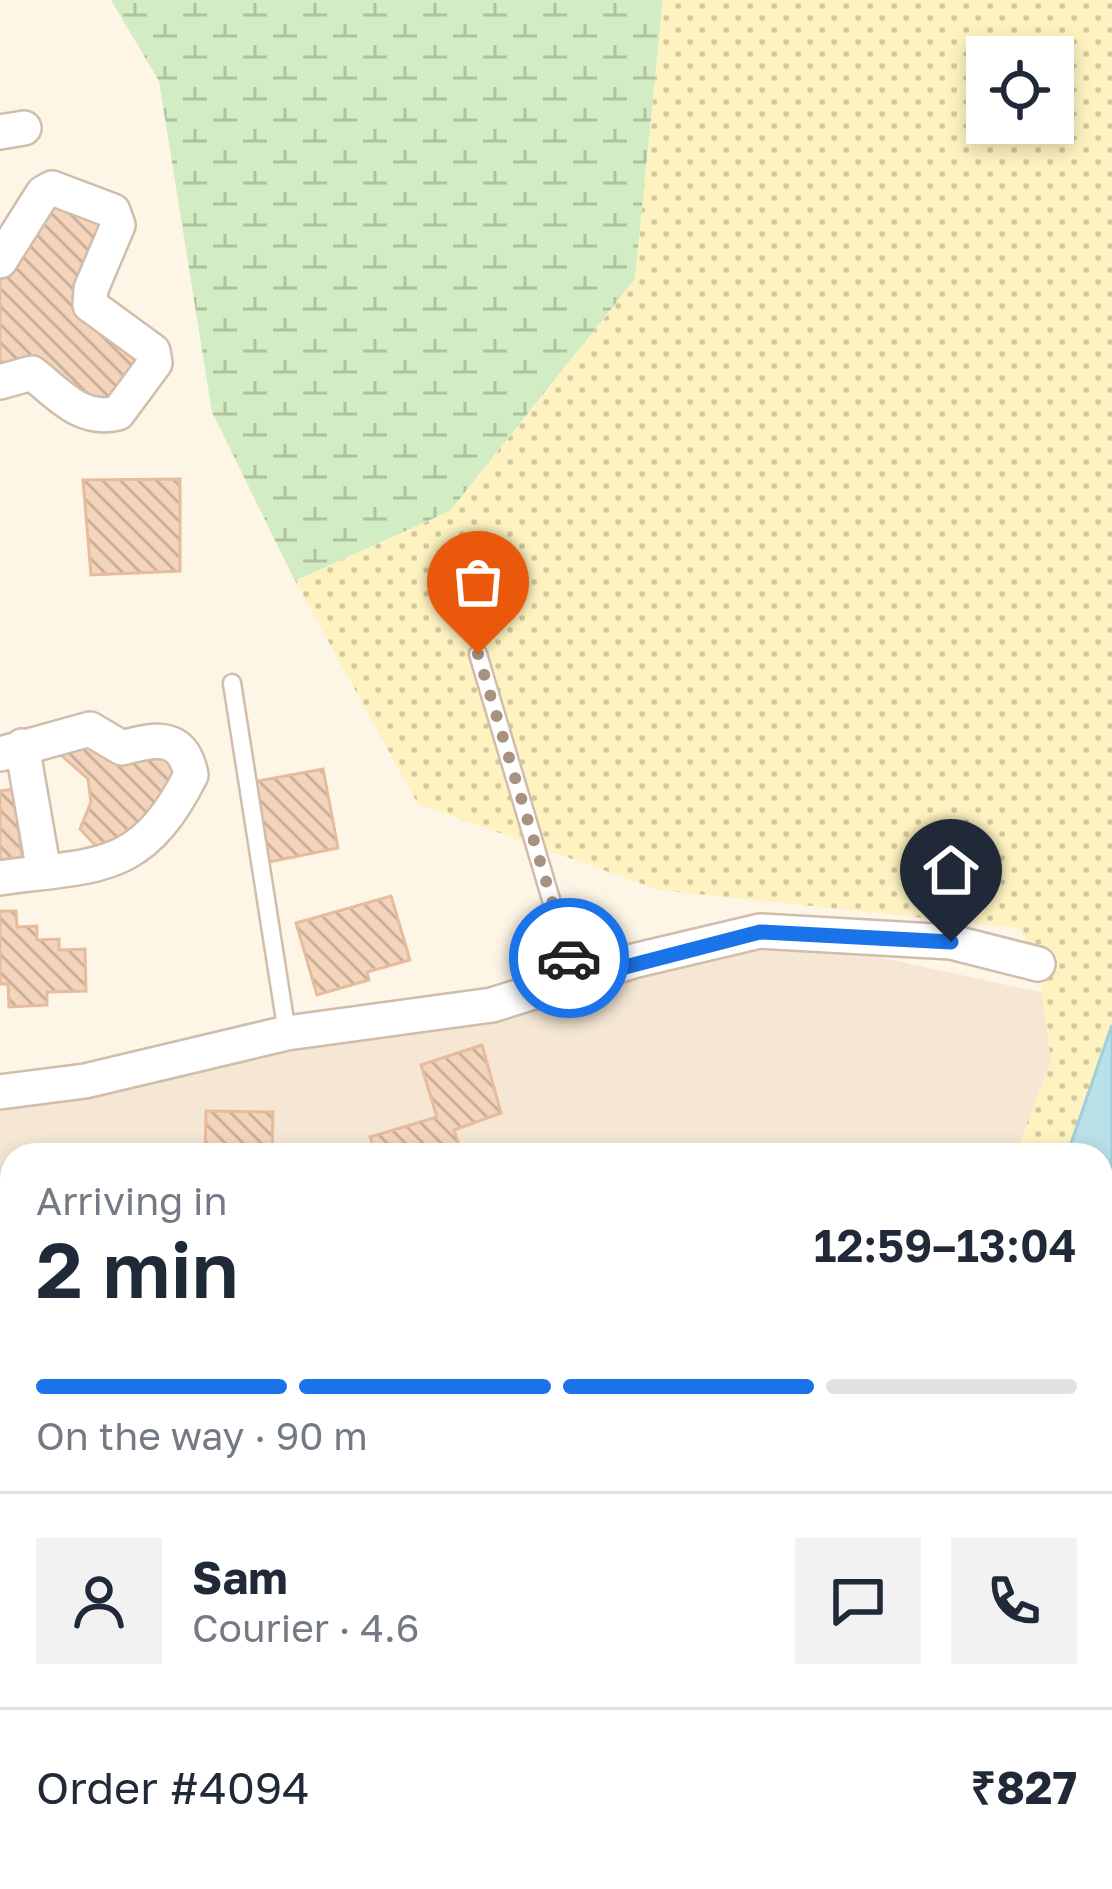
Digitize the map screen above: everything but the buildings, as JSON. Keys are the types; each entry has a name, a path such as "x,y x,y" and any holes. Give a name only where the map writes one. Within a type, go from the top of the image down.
{"street":[{"path":"0,261 44,193 52,188 112,212 118,225 91,290 91,305 153,351 155,363 118,413 102,417 89,416 32,373 0,382"},
{"path":"0,878 112,863 133,852 154,832 191,775 186,752 176,742 152,740 122,748 90,729 11,750 44,872"},
{"path":"0,1092 86,1081 287,1033 492,1005 760,932 951,942 1038,964"}],"lane":[{"path":"478,654 575,980"},
{"path":"232,683 287,1033"}],"shaded area":[{"path":"760,931 1112,1008 1057,1143 0,1143 0,1094"}],"green space":[{"path":"111,0 663,0 635,279 450,511 295,581 212,412 159,81"}],"sand":[{"path":"663,0 1112,0 1112,1025 1071,1143 1020,1143 1051,1061 1038,964 1019,928 659,890 418,804 295,581 450,511 635,280"}],"water":[{"path":"1112,1025 1112,1143 1071,1143"}],"way so far":[{"path":"478,654 569,958"}],"route":[{"path":"569,958 575,980 760,932 951,942"}]}
